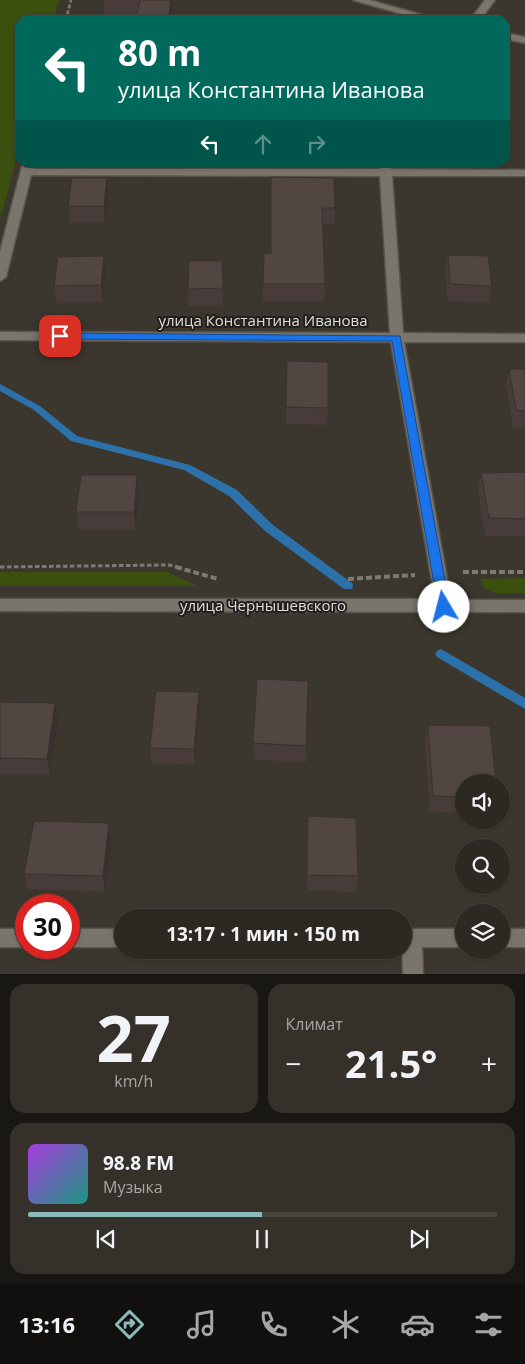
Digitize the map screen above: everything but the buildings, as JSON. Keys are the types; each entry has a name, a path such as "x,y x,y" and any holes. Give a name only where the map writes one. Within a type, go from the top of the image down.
{"street":[{"path":"358,0 416,15"},
{"path":"479,15 490,0"},
{"path":"510,37 525,40"},
{"path":"0,276 27,167 385,168 525,173"},
{"path":"385,168 397,338 444,607"},
{"name":"улица Константина Иванова","path":"0,336 525,338"},
{"name":"улица Чернышевского","path":"0,605 525,606"},
{"path":"0,938 15,938"},
{"path":"80,938 114,938"},
{"path":"412,938 455,938"},
{"path":"510,938 525,938"},
{"path":"410,959 413,974"}],"path":[{"path":"67,15 71,0"},
{"path":"0,567 169,565 221,580"}],"green space":[{"path":"0,0 59,0 55,15 15,15 15,164 0,220"},
{"path":"0,572 167,572 198,586 0,586"},
{"path":"525,578 525,593 496,593 484,588 480,579"}],"waterway":[{"path":"0,387 37,408 74,439 187,467 233,493 269,528 348,586"},
{"path":"441,654 525,704"}],"route":[{"path":"60,336 397,338 444,607"}]}
